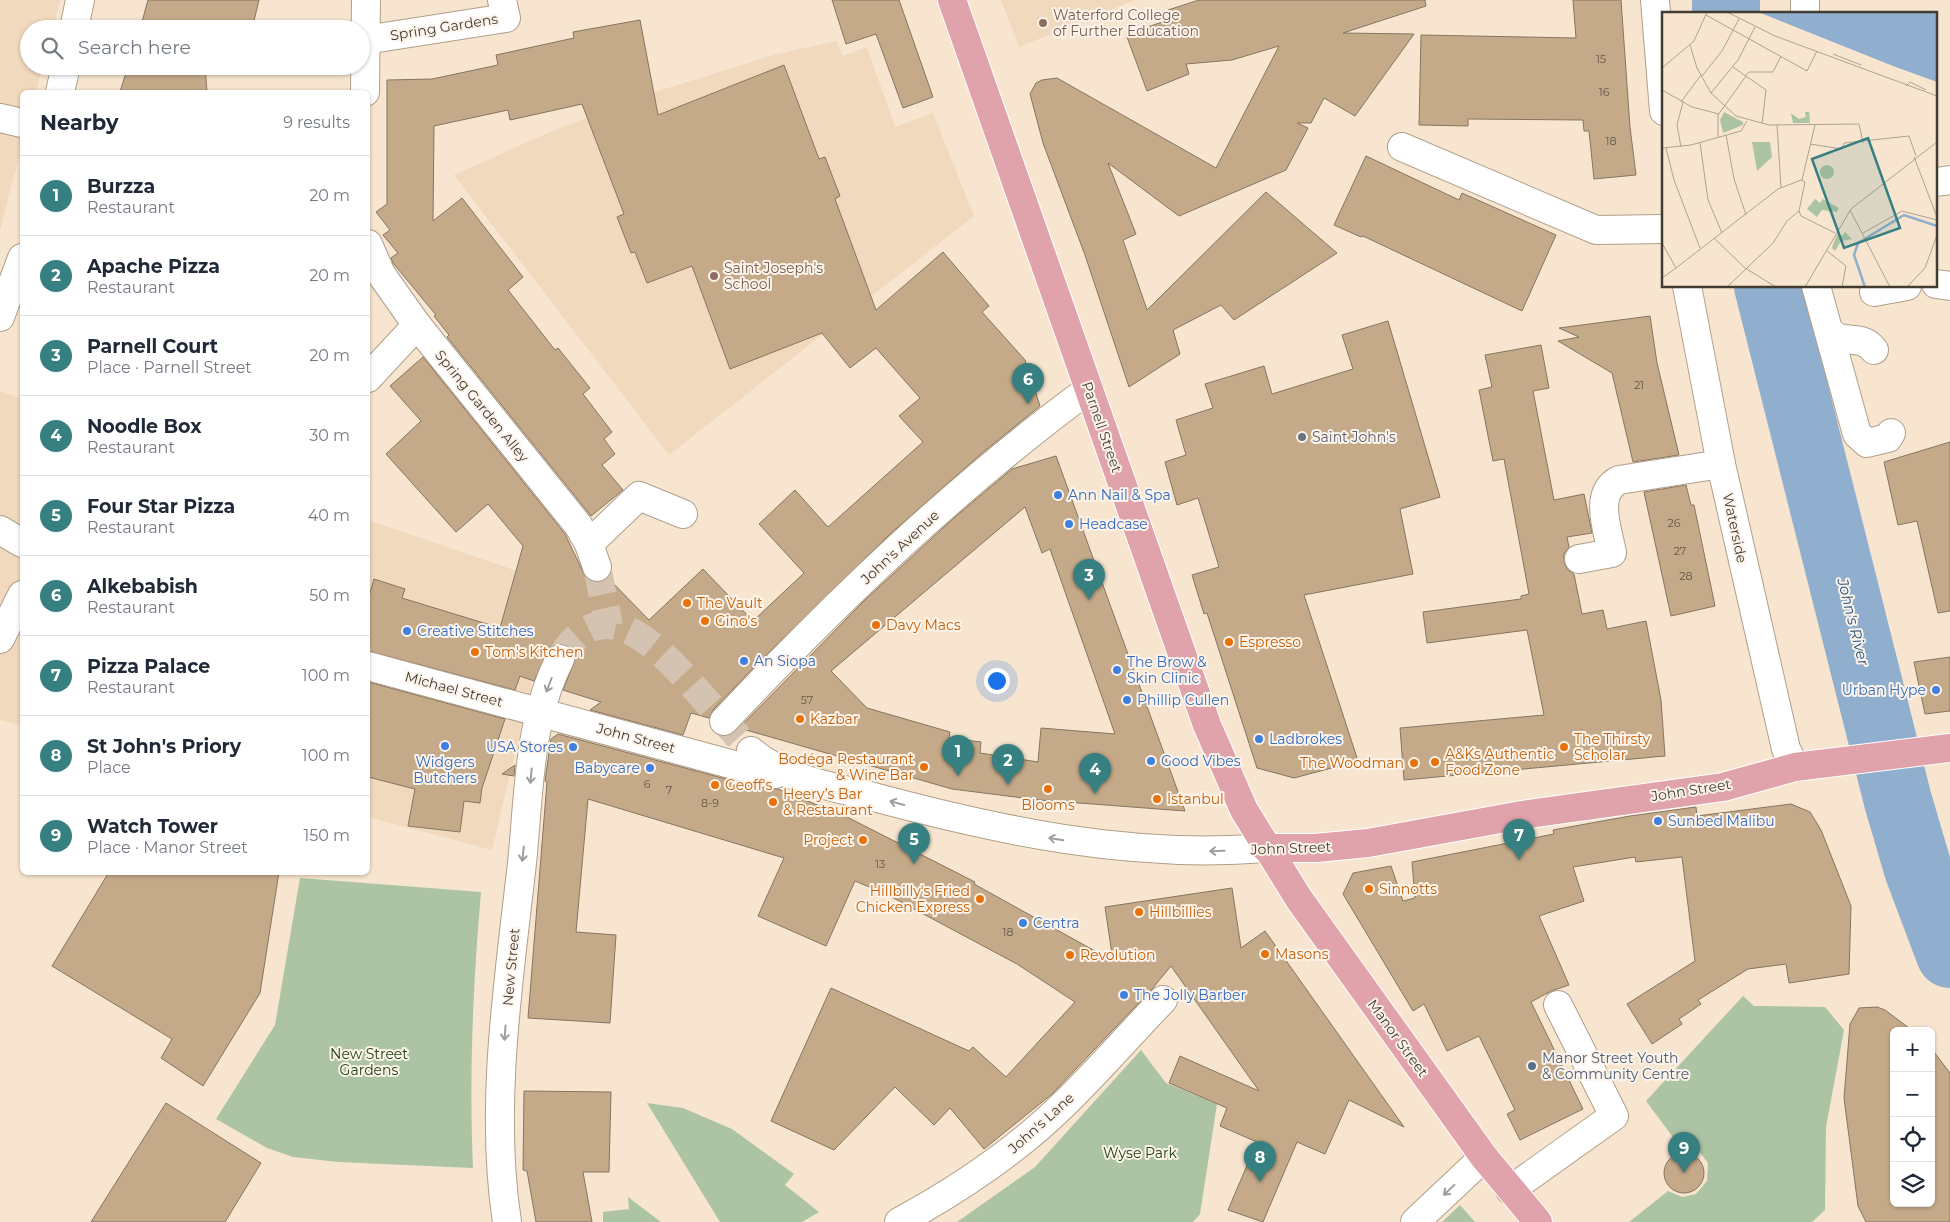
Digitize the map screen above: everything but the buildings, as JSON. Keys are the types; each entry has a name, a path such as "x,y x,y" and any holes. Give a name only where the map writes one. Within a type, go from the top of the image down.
{"main road":[{"name":"Parnell Street","path":"952,0 1207,725 1233,789 1266,848"},
{"name":"John Street","path":"1266,848 1316,848 1368,843 1522,815 1723,787 1795,766 1939,750"},
{"name":"Manor Street","path":"1266,848 1311,915 1484,1157 1538,1222"}],"street":[{"path":"76,20 80,0"},
{"path":"366,0 366,20"},
{"name":"Spring Gardens","path":"370,39 506,18 502,0"},
{"path":"1655,0 1662,86"},
{"path":"60,90 64,75"},
{"path":"365,75 365,90"},
{"path":"0,118 20,123"},
{"path":"1402,147 1596,230 1662,229"},
{"name":"Spring Garden Alley","path":"370,249 381,274 417,325 578,526 593,555 638,496 683,514"},
{"path":"0,317 20,269"},
{"name":"Waterside","path":"1687,288 1721,464 1786,749 1795,766"},
{"path":"1817,288 1857,434 1867,444 1888,438 1891,433"},
{"path":"1874,292 1896,288"},
{"path":"370,376 417,325"},
{"path":"1830,332 1836,338 1846,341 1860,339 1868,342 1874,350"},
{"name":"John's Avenue","path":"724,721 813,630 926,522 986,470 1089,389"},
{"path":"1579,559 1612,553 1603,506 1605,494 1610,484 1619,480 1721,464"},
{"path":"0,530 20,542"},
{"path":"0,639 20,599"},
{"path":"540,712 547,688 560,659"},
{"name":"Michael Street","path":"370,667 540,712"},
{"name":"John Street","path":"540,712 760,772 788,773"},
{"name":"New Street","path":"507,1222 502,1178 501,1144 503,1060 531,771 540,712"},
{"name":"John Street","path":"751,751 761,760 788,773 910,807 992,826 1084,843 1200,852 1266,848"},
{"name":"John's Lane","path":"899,1222 980,1173 1037,1129 1063,1106 1162,1000"},
{"path":"1510,1190 1614,1116 1558,1005"},
{"path":"1415,1222 1484,1157"}],"shaded area":[{"path":"0,0 60,0 55,20 20,20 20,75 41,75 37,90 20,90 20,153 0,231"},
{"name":"Waterford College of Further Education","path":"1001,0 1135,0 1019,47"},
{"name":"Saint Joseph's School","path":"837,41 843,56 867,47 895,127 933,113 974,216 669,455 454,175 543,135 636,98 777,54"},
{"path":"0,391 20,398 20,725 0,720"},
{"path":"370,521 555,584 492,850 370,818"}],"green space":[{"name":"New Street Gardens","path":"300,878 481,892 472,1030 473,1168 338,1162 293,1157 267,1148 216,1119 275,1025"},
{"path":"1743,996 1754,1006 1825,1007 1844,1030 1826,1127 1825,1210 1812,1222 1629,1222 1668,1191 1682,1197 1696,1194 1707,1181 1708,1163 1699,1151 1681,1148 1646,1101"},
{"name":"Wyse Park","path":"1141,1050 1166,1083 1217,1104 1200,1214 1193,1222 957,1222 1035,1167"},
{"path":"647,1103 683,1108 732,1129 794,1174 785,1185 819,1212 802,1222 720,1222"},
{"path":"628,1197 661,1222 603,1222 603,1212 629,1209"},
{"path":"1460,1205 1475,1222 1442,1222"}],"waterway":[{"name":"John's River","path":"1726,0 1726,12"},
{"name":"John's River","path":"1769,288 1898,801 1918,869 1950,954"}],"tunnel":[{"path":"597,567 609,626"},
{"path":"560,659 577,637 595,626 614,626 633,633 651,645 669,661 751,751"}],"place":[{"name":"Waterford College of Further Education","path":"1043,23"},
{"name":"Saint Joseph's School","path":"714,276"},
{"name":"Alkebabish","path":"1028,404"},
{"name":"Saint John's","path":"1302,437"},
{"name":"Ann Nail & Spa","path":"1058,495"},
{"name":"Headcase","path":"1069,524"},
{"name":"Parnell Court","path":"1089,600"},
{"name":"The Vault","path":"687,603"},
{"name":"Gino's","path":"705,621"},
{"name":"Davy Macs","path":"876,625"},
{"name":"Creative Stitches","path":"407,631"},
{"name":"Espresso","path":"1229,642"},
{"name":"Tom's Kitchen","path":"475,652"},
{"name":"An Siopa","path":"744,661"},
{"name":"The Brow & Skin Clinic","path":"1117,670"},
{"name":"Urban Hype","path":"1936,690"},
{"name":"Phillip Cullen","path":"1127,700"},
{"name":"Kazbar","path":"800,719"},
{"name":"Ladbrokes","path":"1259,739"},
{"name":"Widgers Butchers","path":"445,746"},
{"name":"USA Stores","path":"573,747"},
{"name":"The Thirsty Scholar","path":"1564,747"},
{"name":"Good Vibes","path":"1151,761"},
{"name":"A&Ks Authentic Food Zone","path":"1435,762"},
{"name":"The Woodman","path":"1414,763"},
{"name":"Bodéga Restaurant & Wine Bar","path":"924,767"},
{"name":"Babycare","path":"650,768"},
{"name":"Burzza","path":"958,776"},
{"name":"Geoff's","path":"715,785"},
{"name":"Apache Pizza","path":"1008,785"},
{"name":"Blooms","path":"1048,789"},
{"name":"Noodle Box","path":"1095,794"},
{"name":"Istanbul","path":"1157,799"},
{"name":"Heery’s Bar & Restaurant","path":"773,802"},
{"name":"Sunbed Malibu","path":"1658,821"},
{"name":"Project","path":"863,840"},
{"name":"Pizza Palace","path":"1519,860"},
{"name":"Four Star Pizza","path":"914,864"},
{"name":"Sinnotts","path":"1369,889"},
{"name":"Hillbilly's Fried Chicken Express","path":"980,899"},
{"name":"Hillbillies","path":"1139,912"},
{"name":"Centra","path":"1023,923"},
{"name":"Masons","path":"1265,954"},
{"name":"Revolution","path":"1070,955"},
{"name":"The Jolly Barber","path":"1124,995"},
{"name":"Manor Street Youth & Community Centre","path":"1532,1066"},
{"name":"Watch Tower","path":"1684,1173"},
{"name":"St John's Priory","path":"1260,1182"}]}
